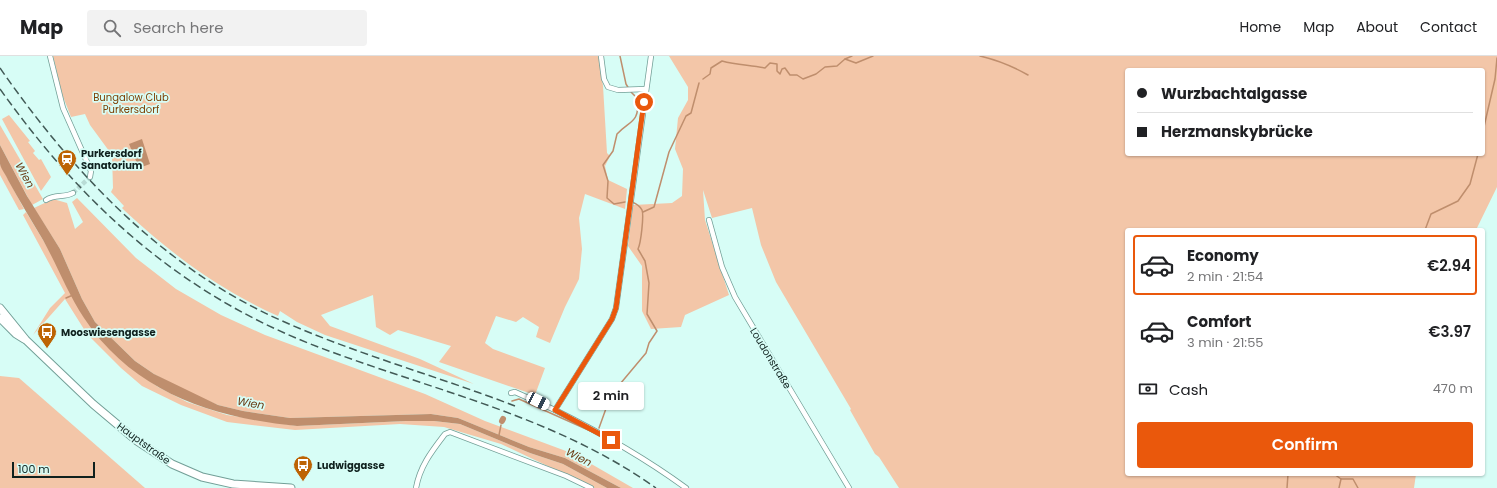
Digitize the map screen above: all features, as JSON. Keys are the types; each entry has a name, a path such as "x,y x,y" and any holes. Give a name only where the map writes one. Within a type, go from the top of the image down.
{"main road":[{"path":"0,308 26,340"},
{"path":"0,318 16,334 26,340"},
{"name":"Hauptstraße","path":"26,340 92,404 137,441 172,464 202,477 233,484 290,488"}],"street":[{"path":"50,56 63,108 90,171 90,177"},
{"path":"601,56 604,79 608,87 618,90 646,89"},
{"path":"555,410 612,319 616,308 630,196 651,56"},
{"path":"46,200 51,197 66,196 73,193"},
{"name":"Loudonstraße","path":"709,220 722,267 735,297 849,488"},
{"path":"511,393 515,392 594,430 658,468 686,488"},
{"path":"416,488 418,476 424,462 445,434 450,432 566,476 591,488"}],"green space":[{"name":"Bungalow Club Purkersdorf","path":"53,56 599,56 603,86 607,153 610,156 605,166 608,180 627,189 625,209 585,194 579,218 582,249 579,279 550,343 536,337 539,327 523,317 516,322 496,316 485,343 493,349 545,368 535,395 439,362 451,346 398,330 390,335 376,327 373,295 321,315 330,326 420,359 474,384 325,335 297,322 280,311 278,316 216,283 160,242 122,208 124,206 111,192 113,188 112,155 90,125 85,114 71,117 62,94"},
{"path":"669,56 1497,56 1497,187 1477,228 1125,228 1125,476 1416,476 1414,488 899,488 879,457 875,454 850,410 851,409 776,282 761,245 752,208 712,218 703,190 705,220 729,295 685,315 681,327 651,329 642,311 642,266 628,246 633,205 672,203 682,196 683,169 675,149 678,118 688,100 688,87"},
{"path":"9,115 30,141 28,142 35,151 33,153 39,160 41,159 51,177 41,191 2,119"},
{"path":"0,125 43,199 32,205 0,145"},
{"path":"0,164 24,209 19,210 0,175"},
{"path":"77,198 136,258 176,289 221,315 265,335 425,394 485,421 574,454 633,488 621,488 565,458 529,447 458,418 431,414 290,418 243,411 218,405 187,392 154,374 135,361 95,322 82,299 60,249 34,208 53,199 67,203 75,229 83,222 72,202"},
{"path":"26,212 52,255 84,317 117,355 131,368 158,387 187,402 227,415 297,426 406,421 434,421 460,424 530,453 563,464 607,488 594,488 501,444 444,427 400,424 295,430 227,422 181,405 142,386 121,368 87,334 65,299 33,335 50,308 65,293 23,215"},
{"path":"0,376 19,378 145,488 0,488"}],"shaded area":[{"path":"142,139 150,164 139,168 129,144"},
{"path":"0,145 27,196 60,249 82,299 95,322 135,361 154,374 218,405 243,411 290,418 431,414 458,418 529,447 565,458 621,488 607,488 563,464 530,453 460,424 434,421 406,421 297,426 266,422 235,416 206,408 177,397 151,383 126,365 104,344 84,318 43,240 1,168"}],"waterway":[{"path":"620,56 626,84 629,89"},
{"path":"703,79 710,74 711,68 722,61 765,68 770,63 777,64 777,71 780,74 782,69 785,68 790,75 797,75 803,79 816,74 825,67 837,66 845,59 852,56"},
{"path":"845,59 856,63 873,56"},
{"path":"980,56 1005,64 1028,75"},
{"path":"1485,122 1495,79 1497,58"},
{"path":"643,212 654,207 669,152 686,116 691,113 699,83"},
{"path":"625,202 614,204 607,198 608,181 603,165 613,151 617,134 633,121 637,113 638,99 631,92"},
{"path":"1426,228 1431,214 1458,201 1470,184 1477,156"},
{"path":"599,428 608,403 615,390 646,353 649,343 657,331 647,314 649,283 645,261 638,249 642,229 642,210 638,205 632,202"},
{"path":"66,298 73,295"},
{"path":"512,401 519,399 595,433"},
{"path":"499,435 501,425"},
{"path":"1287,488 1288,476"},
{"path":"1337,476 1341,479 1353,479 1358,488"},
{"path":"1339,488 1341,479"}],"tunnel":[{"path":"73,193 90,177"}],"railway":[{"path":"0,68 28,107 90,180 123,214 159,245 197,273 237,298 280,320 338,344 515,406"},
{"path":"0,89 31,131 64,170 99,206 135,239 174,270 216,297 260,322 308,343 487,405 531,422 616,462 656,488"}],"place":[{"name":"Purkersdorf Sanatorium","path":"67,176"},
{"name":"Mooswiesengasse","path":"47,349"},
{"name":"Ludwiggasse","path":"303,482"}],"route":[{"path":"611,440 555,410 612,319 616,308 630,196 638,153 644,102"}],"water label":[{"name":"Wien","path":"25,175"},
{"name":"Wien","path":"251,403"},
{"name":"Wien","path":"579,457"}]}
